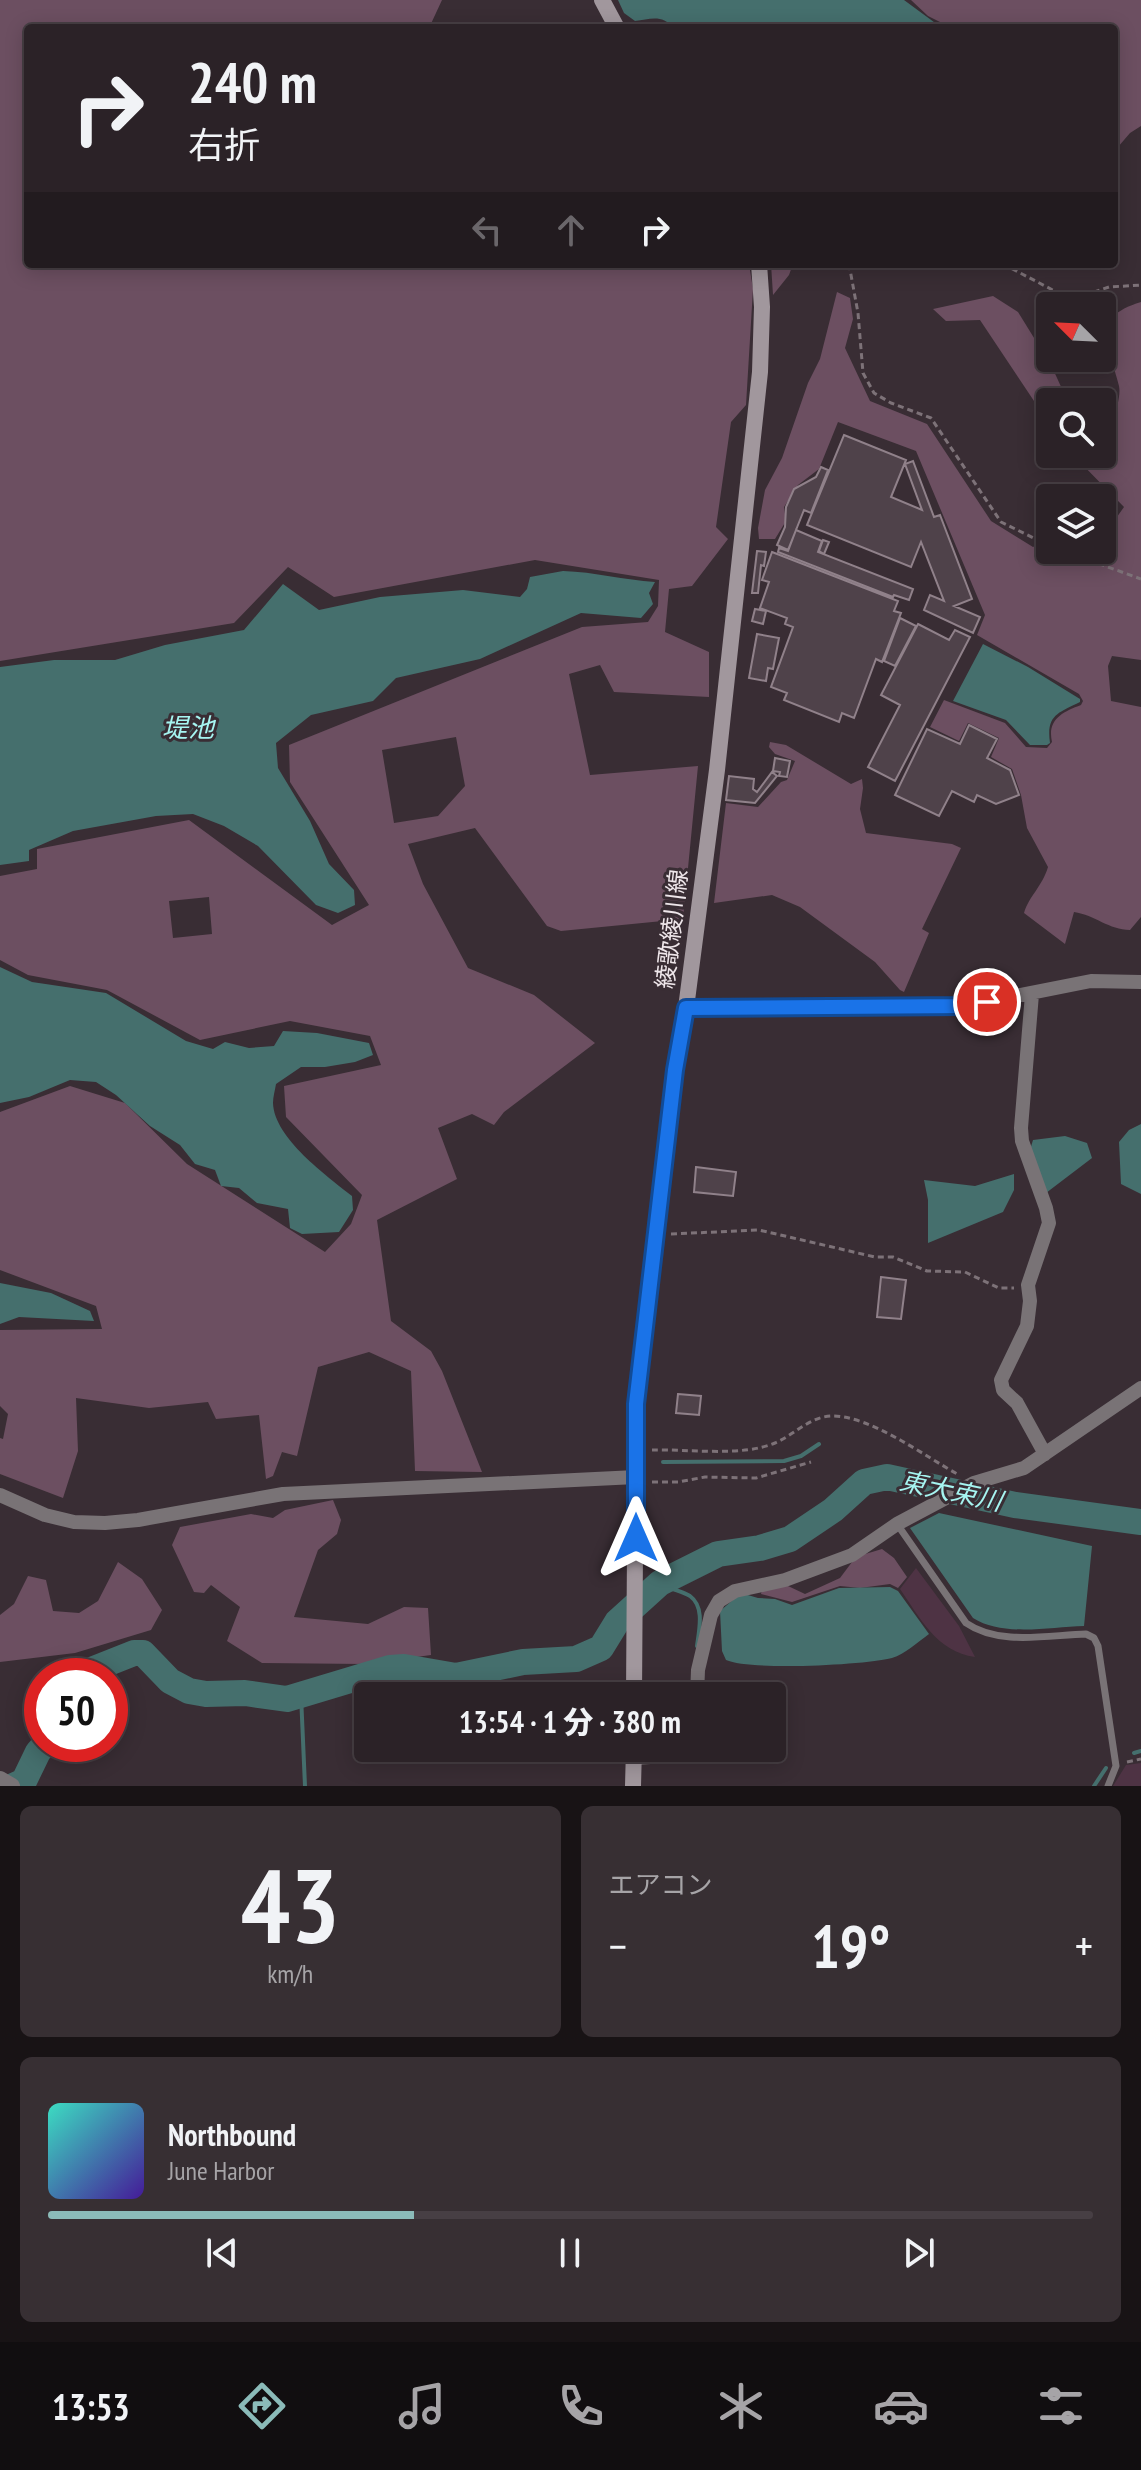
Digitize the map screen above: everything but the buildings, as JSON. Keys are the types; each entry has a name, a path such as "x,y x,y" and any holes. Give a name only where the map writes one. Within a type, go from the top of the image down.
{"main road":[{"path":"602,0 615,24"},
{"name":"綾歌綾川線","path":"634,1682 636,1404 675,1070 717,770 760,372 762,307 759,268"},
{"path":"633,1786 634,1762"}],"street":[{"path":"686,1008 965,1006 1091,981 1141,982"},
{"path":"1032,994 1021,1128 1022,1141 1049,1223 1028,1285 1027,1326 1001,1380 1003,1390 1017,1403 1045,1454"},
{"path":"698,1682 711,1615 719,1601 735,1591 785,1580 852,1555 897,1524 971,1485 1024,1468 1141,1388"},
{"path":"0,1495 45,1515 74,1522 105,1523 283,1494 636,1479"}],"lane":[{"path":"897,1524 966,1623 976,1630 1010,1637 1086,1634 1094,1638 1098,1646 1116,1766 1108,1786"}],"path":[{"path":"850,268 858,313 863,373 874,393 931,418 1001,522 1036,539"},
{"path":"1011,268 1068,298 1109,287 1141,285"},
{"path":"1100,564 1141,579"},
{"path":"655,1234 759,1230 875,1257 893,1257 927,1271 965,1272 999,1288 1028,1285"},
{"path":"636,1450 747,1450 775,1443 805,1425 831,1416 883,1432 917,1449 971,1485"},
{"path":"636,1479 678,1482 716,1477 756,1478 811,1462"},
{"path":"1116,1766 1141,1759"}],"shaded area":[{"path":"0,0 442,0 431,24 24,24 24,268 750,268 753,289 746,405 731,422 716,527 728,539 692,586 669,589 665,632 709,652 709,697 614,692 600,665 569,674 590,775 698,766 683,919 561,931 547,926 475,828 408,844 423,884 468,968 534,995 595,1043 504,1112 494,1125 472,1114 438,1128 457,1179 377,1220 391,1321 431,1351 482,1472 415,1471 411,1371 369,1352 318,1367 297,1456 282,1452 273,1476 266,1479 259,1415 216,1419 208,1402 149,1408 76,1398 78,1451 63,1498 0,1474 0,1438 3,1439 8,1414 0,1406 0,1330 102,1329 96,1306 0,1270 0,1112 70,1086 125,1103 187,1164 325,1252 351,1224 362,1195 286,1117 284,1086 381,1065 370,1036 290,1021 200,1040 107,990 28,975 0,960 0,876 37,869 37,849 189,820 332,925 369,905 290,782 289,745 582,627 648,622 658,606 659,580 535,560 334,597 288,567 234,623 0,661","holes":["456,737 465,786 438,816 394,823 382,750","209,897 212,934 173,938 169,901"]},
{"path":"911,0 1141,0 1141,126 1118,147 1118,24 944,24 928,16"},
{"path":"771,268 792,268 789,275 773,295"},
{"path":"837,292 850,298 853,319 845,348 870,401 927,424 991,521 1033,547 1036,546 1036,564 1116,564 1116,518 1124,507 1116,499 1116,484 1101,484 1086,468 1116,468 1119,386 1115,372 1116,315 1141,302 1141,660 1112,656 1108,666 1111,701 1141,707 1141,917 1130,930 1115,928 1074,912 1065,944 1024,913 1048,867 1027,828 1012,769 991,757 999,738 968,723 959,741 930,727 944,700 1005,723 1026,747 1047,748 1052,742 1054,722 1083,701 1079,694 977,635 985,615 916,451 838,422 819,469 798,485 784,507 786,521 775,539 759,539 765,490 782,458 808,383 820,359"},
{"path":"993,296 1018,312 1036,341 1036,372 1054,372 1062,388 1036,388 1036,404 980,320 946,321 933,309"},
{"path":"770,742 786,745 851,784 862,779 860,809 866,833 952,844 961,848 922,929 929,933 904,992 875,962 800,907 772,895 714,903 726,803 758,807 781,782 787,780 795,761 775,754 769,747"},
{"path":"333,1500 341,1520 337,1534 318,1550 294,1617 368,1624 404,1607 428,1608 431,1655 365,1664 262,1663 227,1641 240,1607 211,1585 204,1593 194,1592 172,1545 180,1527 251,1514 273,1518 285,1510"},
{"path":"882,1549 894,1558 907,1577 898,1588 890,1584 860,1588 840,1586 792,1602 761,1594 762,1590 788,1586 805,1594 840,1578 862,1555"},
{"path":"118,1562 142,1579 162,1610 151,1630 75,1653 0,1662 0,1615 14,1604 28,1576 46,1580 53,1611 79,1613 98,1601"},
{"path":"916,1568 959,1626 975,1657 962,1654 940,1641 922,1622 900,1589"},
{"path":"1141,1763 1141,1786 1113,1786 1126,1765"}],"water":[{"path":"618,0 904,0 937,24 669,24 661,19 635,21 624,13"},
{"name":"堤池","path":"563,571 655,582 649,593 653,604 641,618 581,613 480,659 396,678 373,701 311,715 276,743 278,768 310,821 329,864 354,890 355,905 338,913 316,905 258,846 224,826 193,814 156,816 73,831 29,850 29,861 0,865 0,667 54,660 115,660 165,645 244,630 283,584 319,610 380,597 463,590 520,597 527,589 530,577"},
{"path":"983,644 1080,699 1080,702 1055,716 1047,745 1030,745 1006,720 953,701"},
{"path":"0,967 32,982 106,993 186,1041 213,1049 225,1042 249,1048 274,1046 283,1031 317,1033 369,1043 373,1055 355,1062 325,1067 301,1067 276,1084 274,1096 276,1116 292,1143 352,1196 353,1210 339,1232 302,1234 290,1228 288,1209 257,1203 239,1188 221,1186 215,1170 195,1164 180,1145 150,1126 116,1095 96,1082 70,1080 29,1097 0,1103"},
{"path":"1141,1124 1141,1194 1121,1184 1119,1142 1129,1130"},
{"path":"1065,1136 1087,1143 1092,1158 1046,1193 1030,1150 1033,1140"},
{"path":"1014,1174 1014,1190 1003,1212 928,1243 928,1200 924,1180 975,1186"},
{"path":"0,1283 51,1293 90,1311 94,1321 19,1317 0,1324"},
{"path":"939,1513 1092,1546 1084,1626 1012,1629 985,1624 973,1618 910,1528"},
{"path":"890,1587 898,1591 929,1634 892,1658 858,1663 782,1666 726,1660 722,1651 720,1611 741,1593 792,1605 839,1588"}],"waterway":[{"path":"663,1462 784,1461 801,1456 819,1444"},
{"name":"東大束川","path":"121,1658 143,1653 170,1681 189,1691 245,1693 287,1699 390,1668 404,1667 456,1676 523,1662 576,1659 601,1648 617,1622 660,1583 718,1554 760,1548 790,1539 833,1510 864,1482 887,1477 1015,1505 1141,1522"},
{"path":"660,1583 690,1596 698,1606 697,1646"},
{"path":"301,1695 305,1786"},
{"path":"1134,1753 1141,1751"},
{"name":"東大束川","path":"13,1786 24,1781 33,1762"},
{"path":"1094,1786 1106,1768"}],"route":[{"path":"636,1538 636,1404 675,1070 686,1008 965,1006 987,1002"}]}
